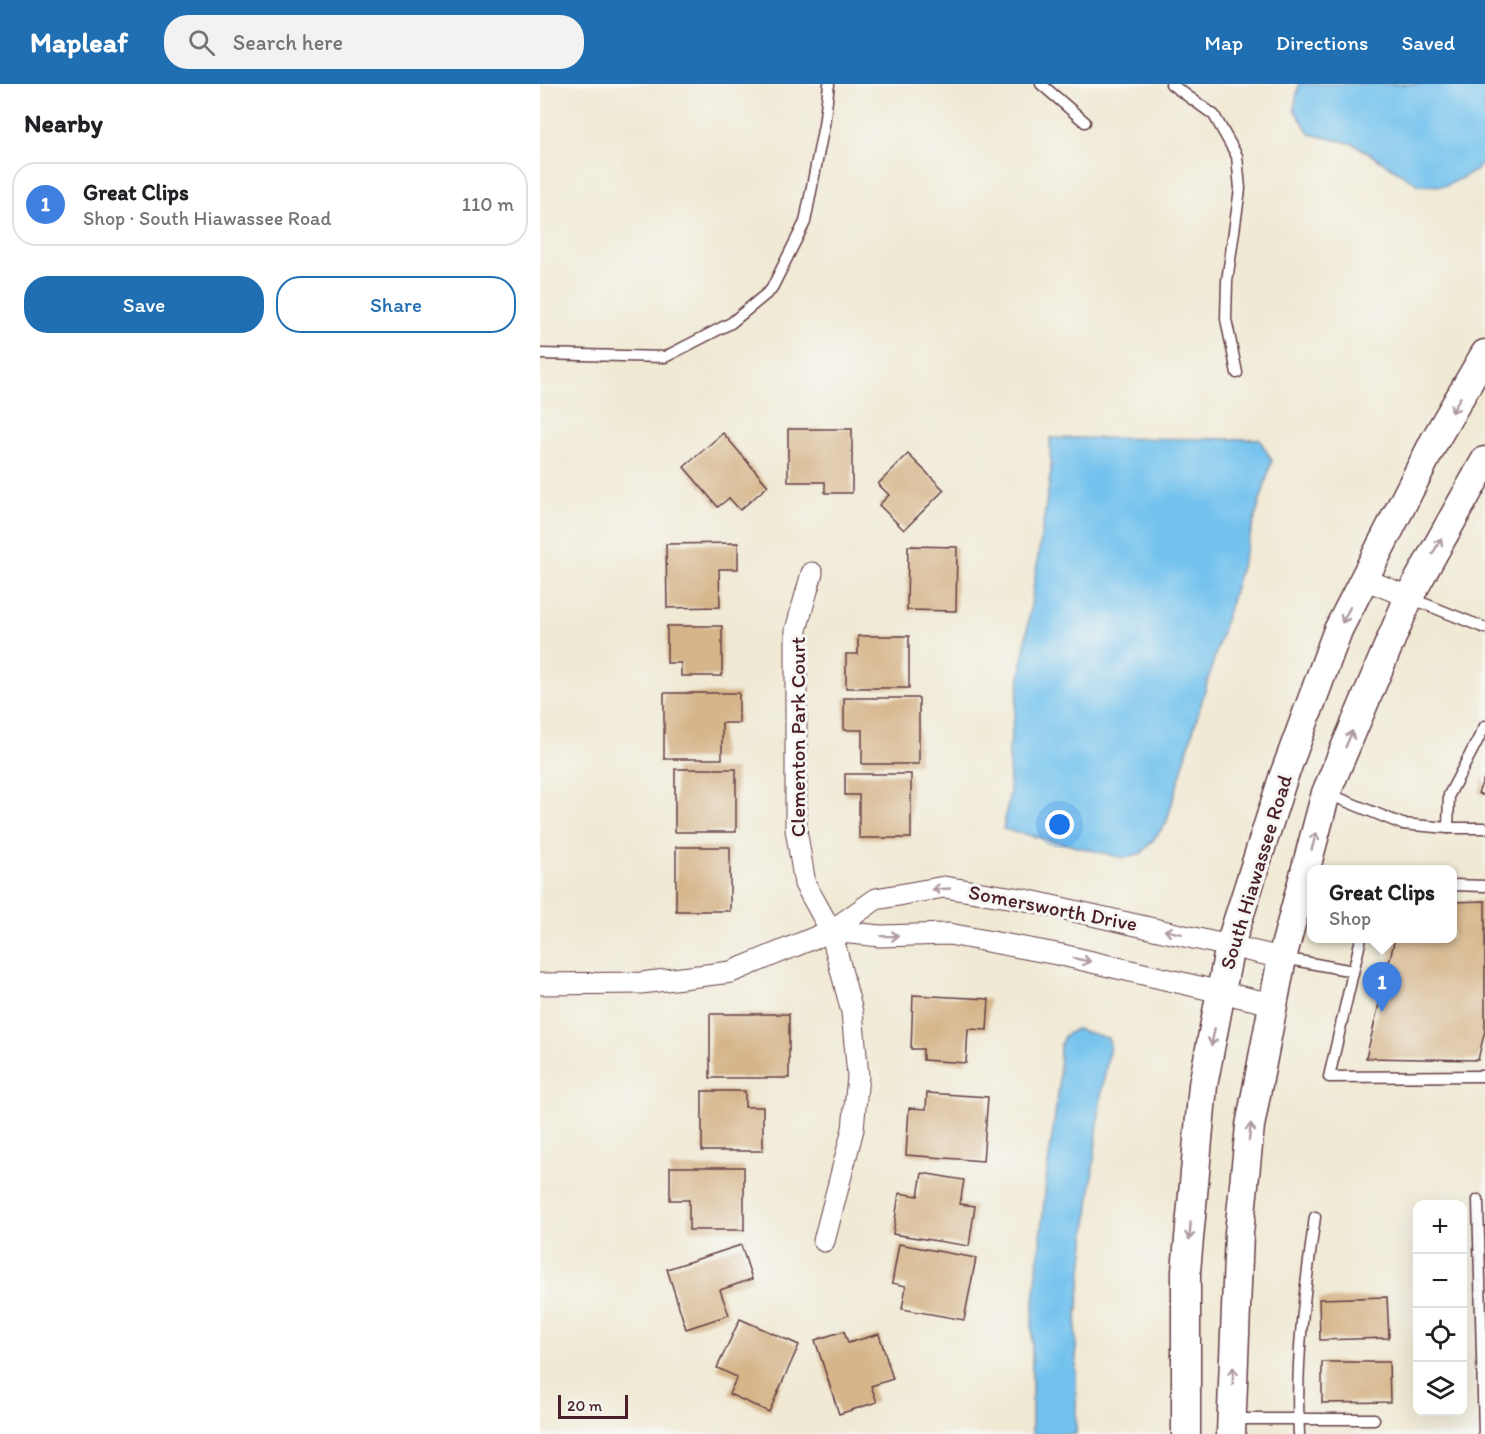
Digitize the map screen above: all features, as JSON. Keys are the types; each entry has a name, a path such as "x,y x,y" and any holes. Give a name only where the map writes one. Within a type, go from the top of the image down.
{"street":[{"name":"South Hiawassee Road","path":"1186,1434 1186,1271 1203,1085 1230,945 1283,778 1338,630 1435,440 1485,354"},
{"path":"1231,1426 1239,1233 1250,1126 1282,958 1326,793 1409,597 1485,461"},
{"name":"Clementon Park Court","path":"812,573 796,630 796,829 804,884 831,931 852,1012 858,1076 853,1129 824,1240"},
{"path":"1364,579 1409,597"},
{"name":"Somersworth Drive","path":"540,984 640,983 731,972 831,931 876,899 944,887 1021,899 1282,958"},
{"name":"Somersworth Drive","path":"831,931 880,936 949,934 1062,955 1272,1004"}],"lane":[{"path":"540,354 665,357 731,323 771,290 805,222 824,125 829,84"},
{"path":"1041,84 1085,122"},
{"path":"1171,84 1214,115 1237,156 1240,189 1227,281 1226,319 1237,373"},
{"path":"1409,597 1485,628"},
{"path":"1448,828 1449,795 1485,726"},
{"path":"1326,793 1402,824 1485,828"},
{"path":"1457,885 1485,886"},
{"path":"1360,943 1329,1077 1485,1076"},
{"path":"1282,958 1353,971"},
{"path":"1478,1200 1484,1434"},
{"path":"1299,1434 1300,1353 1306,1284 1316,1216"},
{"path":"1231,1426 1298,1419 1374,1419"}],"water":[{"path":"1299,84 1485,84 1485,159 1477,170 1446,186 1419,185 1354,144 1310,134 1294,109"},
{"path":"1050,438 1259,439 1272,460 1166,824 1142,853 1124,858 1003,829 1010,792 1009,751 1051,471"},
{"path":"1076,1029 1108,1038 1110,1045 1101,1095 1076,1325 1076,1434 1032,1434 1032,1322 1047,1172 1059,1087 1060,1046 1064,1036"}],"building":[{"path":"788,429 852,429 852,493 825,493 825,482 788,482"},
{"path":"723,433 768,486 740,510 729,498 718,507 684,467"},
{"path":"908,454 944,490 904,530 879,505 889,495 878,484"},
{"path":"738,543 738,569 719,569 720,607 667,608 666,544"},
{"path":"908,546 957,547 956,611 907,610"},
{"path":"667,626 722,626 722,676 681,676 681,663 667,663"},
{"path":"858,636 909,636 909,688 846,688 846,654 858,654"},
{"path":"664,693 739,693 739,723 722,723 722,759 664,759"},
{"path":"844,698 919,698 919,764 862,764 862,730 844,730"},
{"path":"675,769 736,769 736,832 675,832"},
{"path":"845,774 911,774 911,838 859,838 859,795 845,795"},
{"path":"1485,776 1485,796 1478,793"},
{"path":"676,847 730,847 730,911 676,911"},
{"path":"1485,901 1485,1030 1478,1060 1366,1058 1394,943 1457,943 1457,902"},
{"path":"913,995 989,999 987,1030 968,1029 966,1063 923,1060 923,1049 911,1049"},
{"path":"710,1014 789,1014 789,1078 710,1078"},
{"path":"702,1091 745,1091 745,1107 763,1107 763,1151 702,1151"},
{"path":"927,1093 988,1097 983,1161 906,1155 909,1108 926,1109"},
{"path":"670,1167 744,1167 744,1230 689,1230 689,1200 670,1200"},
{"path":"922,1173 964,1180 960,1204 975,1206 969,1246 893,1234 899,1193 918,1196"},
{"path":"899,1244 976,1258 964,1320 902,1309 906,1286 892,1283"},
{"path":"741,1245 752,1279 720,1290 729,1315 686,1329 667,1269"},
{"path":"1387,1297 1389,1338 1320,1340 1319,1299"},
{"path":"740,1319 799,1345 769,1412 729,1394 737,1377 717,1368"},
{"path":"844,1331 848,1343 879,1334 893,1379 871,1386 877,1402 839,1414 815,1340"},
{"path":"1322,1362 1389,1362 1390,1402 1322,1403"}],"place":[{"name":"Great Clips","path":"1382,1012"}]}
